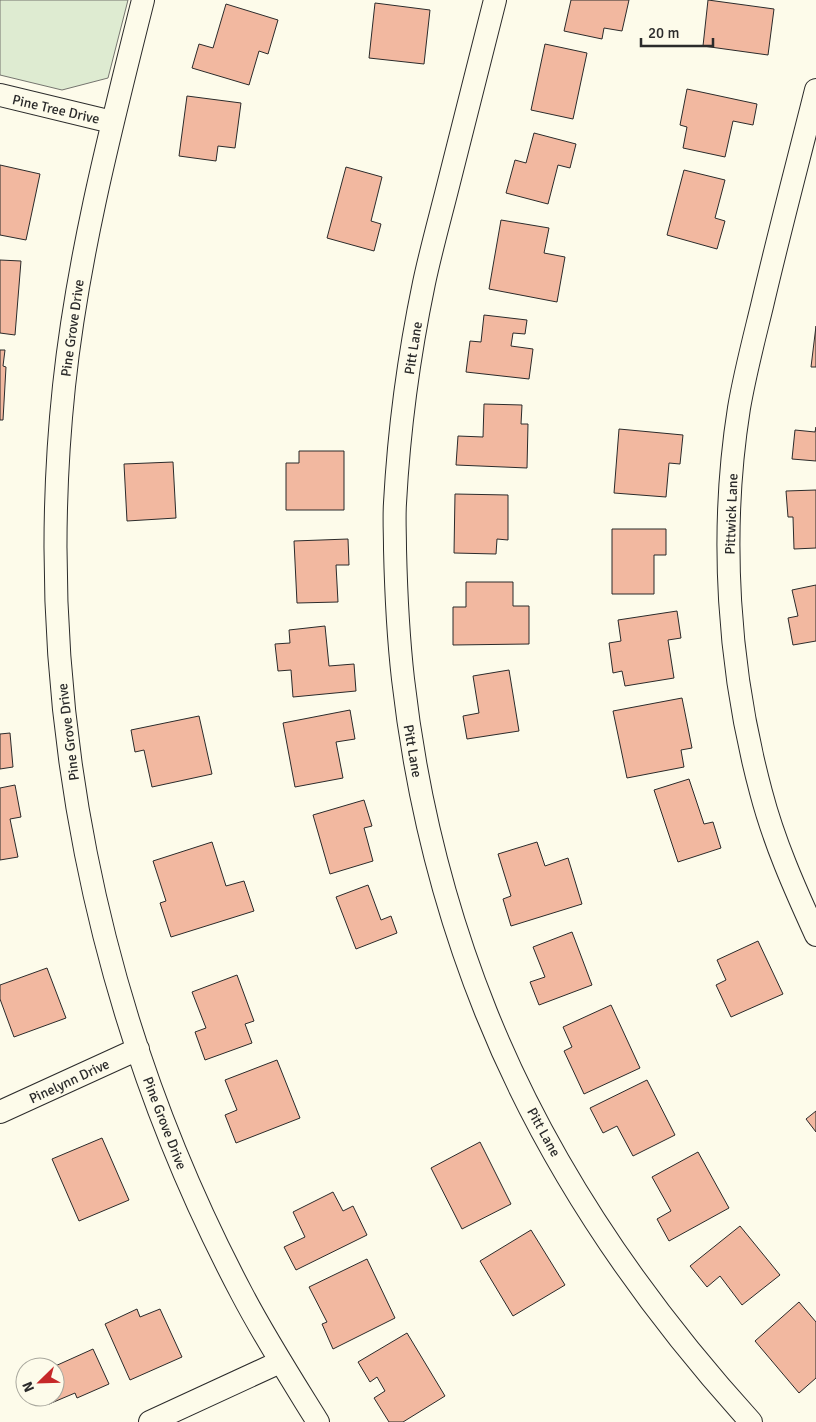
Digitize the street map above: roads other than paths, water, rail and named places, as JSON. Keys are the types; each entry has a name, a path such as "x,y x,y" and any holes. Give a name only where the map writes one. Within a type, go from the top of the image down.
{"street":[{"name":"Pine Grove Drive","path":"143,0 112,122 83,251 64,385 56,484 55,546 59,657 65,718 84,847 102,925 138,1049 172,1143 206,1223 242,1295 280,1362 318,1422"},
{"name":"Pitt Lane","path":"495,0 425,280 410,357 400,439 395,507 399,635 408,717 423,806 442,880 486,1012 535,1117 583,1200 626,1267 674,1331 751,1422"},
{"name":"Pittwick Lane","path":"816,90 766,286 741,399 732,464 729,534 735,654 754,762 772,828 816,935"},
{"name":"Pine Tree Drive","path":"0,95 112,122"},
{"name":"Pinelynn Drive","path":"0,1112 138,1049"},
{"path":"150,1422 280,1362"}]}
